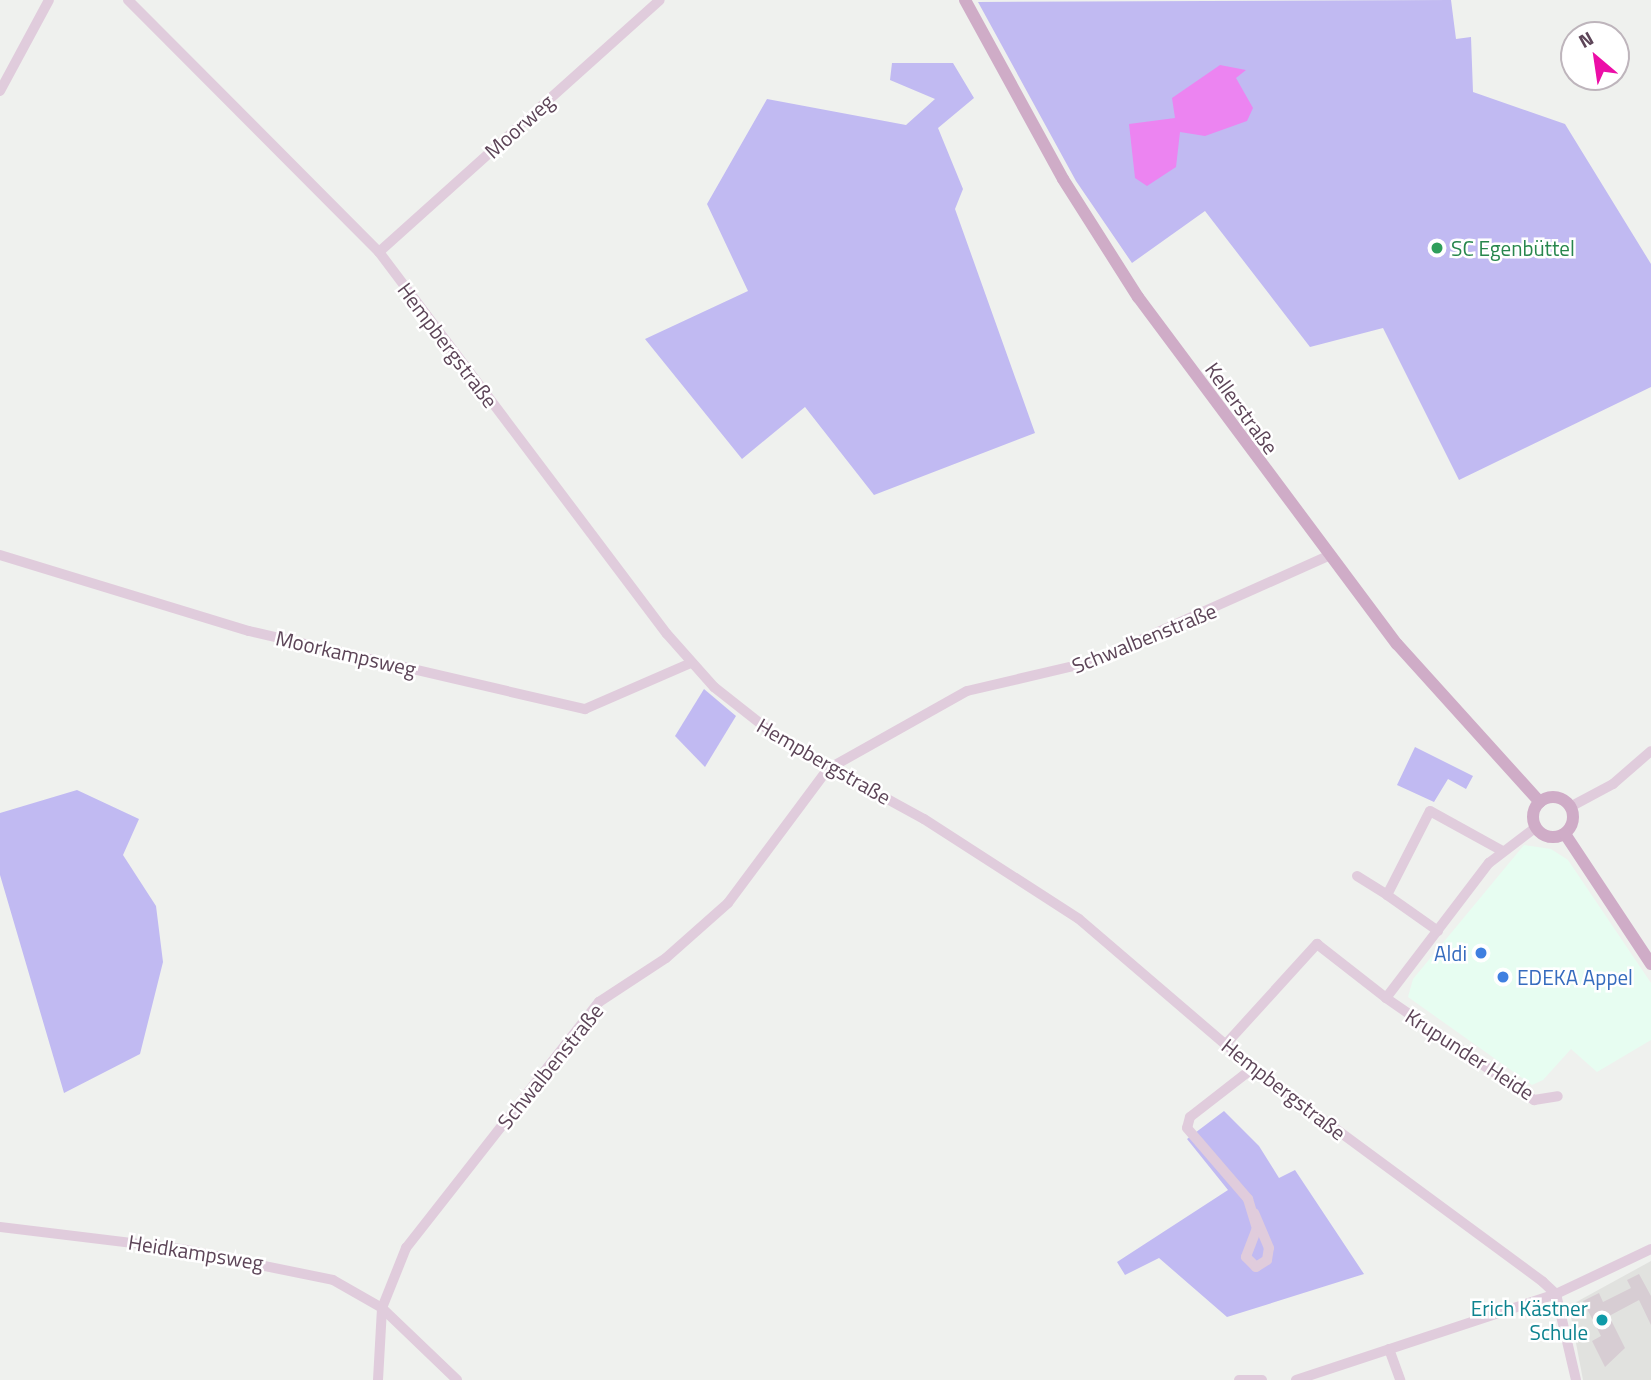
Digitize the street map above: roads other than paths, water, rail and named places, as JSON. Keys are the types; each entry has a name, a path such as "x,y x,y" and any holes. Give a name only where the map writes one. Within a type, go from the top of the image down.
{"main road":[{"name":"Kellerstraße","path":"965,0 1121,273 1328,556 1397,645 1540,802"},
{"path":"1560,798 1570,807 1573,821 1565,834 1543,835 1535,828 1533,814 1540,802 1560,798"},
{"path":"1565,834 1651,964"}],"street":[{"path":"0,91 49,0"},
{"name":"Hempbergstraße","path":"128,0 379,252 691,663 745,716 828,769 924,819 1079,919 1253,1068 1556,1294"},
{"name":"Moorweg","path":"379,252 660,0"},
{"name":"Moorkampsweg","path":"0,555 250,631 585,709 691,663"},
{"name":"Schwalbenstraße","path":"378,1380 382,1308 406,1248 599,1002 666,958 728,903 828,769 967,691 1091,662 1328,556"},
{"path":"1570,807 1613,784 1651,751"},
{"path":"1387,895 1430,811 1501,850"},
{"name":"Krupunder Heide","path":"1386,998 1501,850 1535,828"},
{"path":"1357,876 1438,931"},
{"name":"Krupunder Heide","path":"1225,1045 1317,944 1386,998 1534,1100 1558,1096"},
{"path":"1253,1068 1190,1117 1187,1128 1254,1213"},
{"name":"Heidkampsweg","path":"0,1227 285,1266 333,1280 382,1308 457,1380"},
{"path":"1296,1380 1556,1294 1651,1249"},
{"path":"1556,1294 1576,1380"},
{"path":"1389,1349 1400,1380"},
{"path":"1238,1380 1262,1380"}],"place":[{"name":"SC Egenbüttel","path":"1437,248"},
{"name":"Aldi","path":"1481,953"},
{"name":"EDEKA Appel","path":"1503,977"},
{"name":"Erich Kästner Schule","path":"1602,1320"}]}
